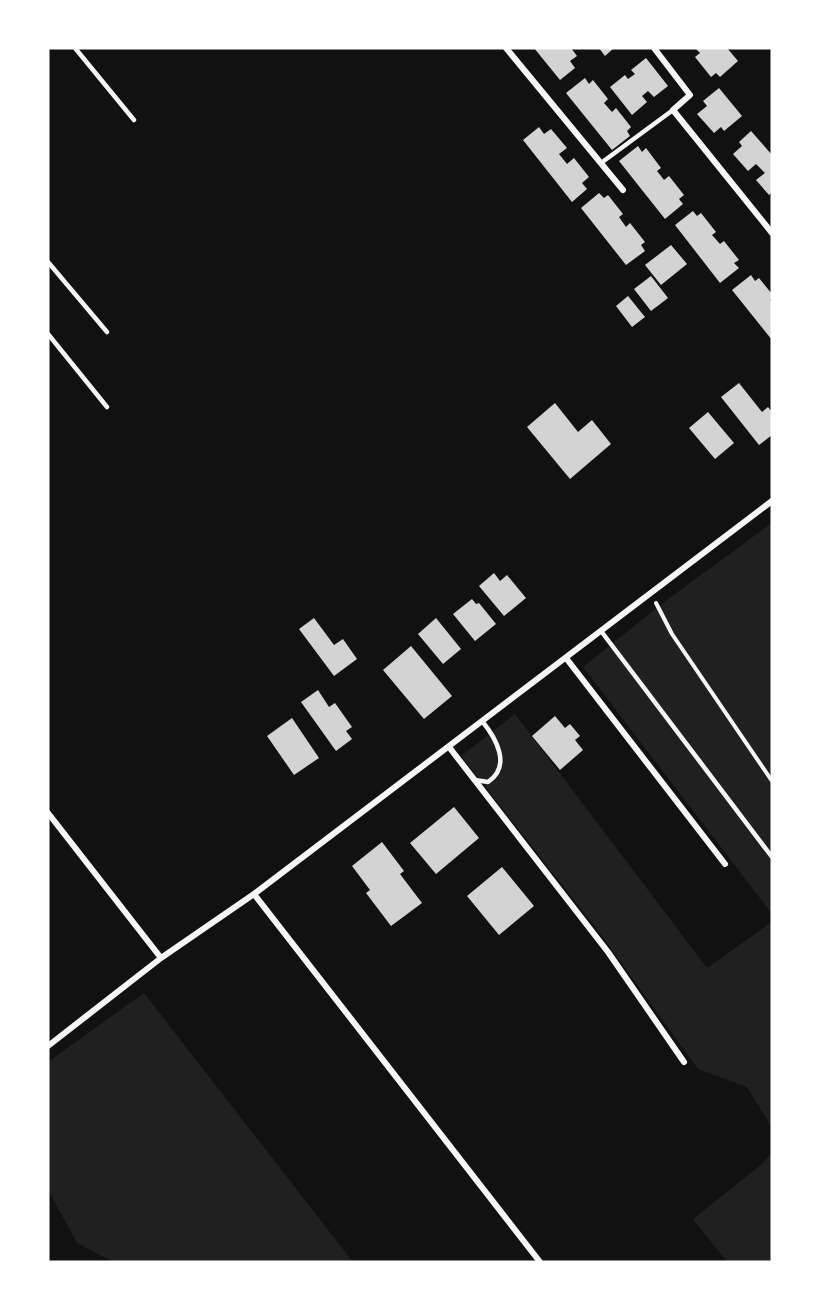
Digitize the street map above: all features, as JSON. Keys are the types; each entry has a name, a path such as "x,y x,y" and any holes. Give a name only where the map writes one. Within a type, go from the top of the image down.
{"street":[{"path":"507,48 623,190"},
{"path":"654,48 690,95 673,110 772,233"},
{"path":"48,1046 161,958 254,894 772,501"},
{"path":"566,658 725,864"},
{"path":"448,747 608,952 684,1062"},
{"path":"48,813 161,958"},
{"path":"254,894 540,1262"}],"lane":[{"path":"75,48 134,120"},
{"path":"601,163 673,110"},
{"path":"48,262 107,332"},
{"path":"48,334 107,407"},
{"path":"601,631 772,857"},
{"path":"475,780 488,782 492,779 499,768 500,761 500,751 493,735 482,721"}],"path":[{"path":"651,593 672,634 772,781"}],"shaded area":[{"path":"772,523 772,914 583,667 664,602"},
{"path":"515,714 707,968 772,922 772,1128 747,1087 698,1069 593,924 461,756"},
{"path":"144,993 353,1262 113,1262 77,1243 48,1190 48,1062"},
{"path":"772,1152 772,1262 727,1262 693,1219 762,1164"}],"building":[{"path":"534,48 571,48 577,56 570,61 575,68 560,80"},
{"path":"599,48 614,48 605,56"},
{"path":"695,48 727,48 738,61 720,77 716,73 711,77 695,57 700,53"},
{"path":"646,58 668,86 654,97 648,91 642,96 647,102 632,115 610,87 625,75 628,79 635,74 631,70"},
{"path":"585,78 589,84 593,80 608,99 604,103 612,112 616,108 631,127 627,131 630,136 612,150 566,93"},
{"path":"719,88 742,116 724,131 721,127 714,133 697,114 707,106 703,101"},
{"path":"539,127 544,134 551,129 567,148 559,154 567,164 574,158 589,177 582,183 587,189 572,202 523,140"},
{"path":"751,131 772,155 772,192 769,195 756,180 765,173 756,164 748,171 733,154 742,146 739,142"},
{"path":"638,146 642,152 646,148 661,168 657,171 664,180 669,176 684,195 679,199 683,204 665,219 619,161"},
{"path":"599,193 604,198 608,195 623,214 619,217 626,227 630,223 645,242 641,245 645,251 626,265 581,208"},
{"path":"693,211 697,216 701,213 716,232 712,235 720,244 724,241 739,260 734,263 739,268 720,283 675,225"},
{"path":"671,245 687,264 661,285 645,265"},
{"path":"751,275 755,281 759,278 772,294 770,300 772,302 772,340 732,290"},
{"path":"651,276 668,298 651,311 634,289"},
{"path":"628,296 645,317 632,327 616,306"},
{"path":"739,383 762,412 768,407 772,412 772,435 759,445 721,397"},
{"path":"555,403 578,432 592,420 611,444 570,479 527,427"},
{"path":"708,412 734,443 715,459 689,428"},
{"path":"494,573 500,581 507,575 526,598 504,616 479,586"},
{"path":"472,599 476,604 479,603 496,624 475,641 453,614"},
{"path":"314,618 334,645 343,639 357,659 334,676 299,629"},
{"path":"436,618 461,649 443,664 418,634"},
{"path":"411,646 452,696 424,719 383,670"},
{"path":"318,690 329,707 335,703 352,727 346,731 352,739 336,751 301,702"},
{"path":"555,716 565,728 570,724 580,736 575,740 583,750 560,770 532,736"},
{"path":"292,718 319,758 294,775 267,736"},
{"path":"454,807 479,838 436,874 410,843"},
{"path":"382,842 404,871 400,874 422,903 391,926 366,893 370,890 352,866"},
{"path":"502,867 534,906 499,935 467,896"}]}
